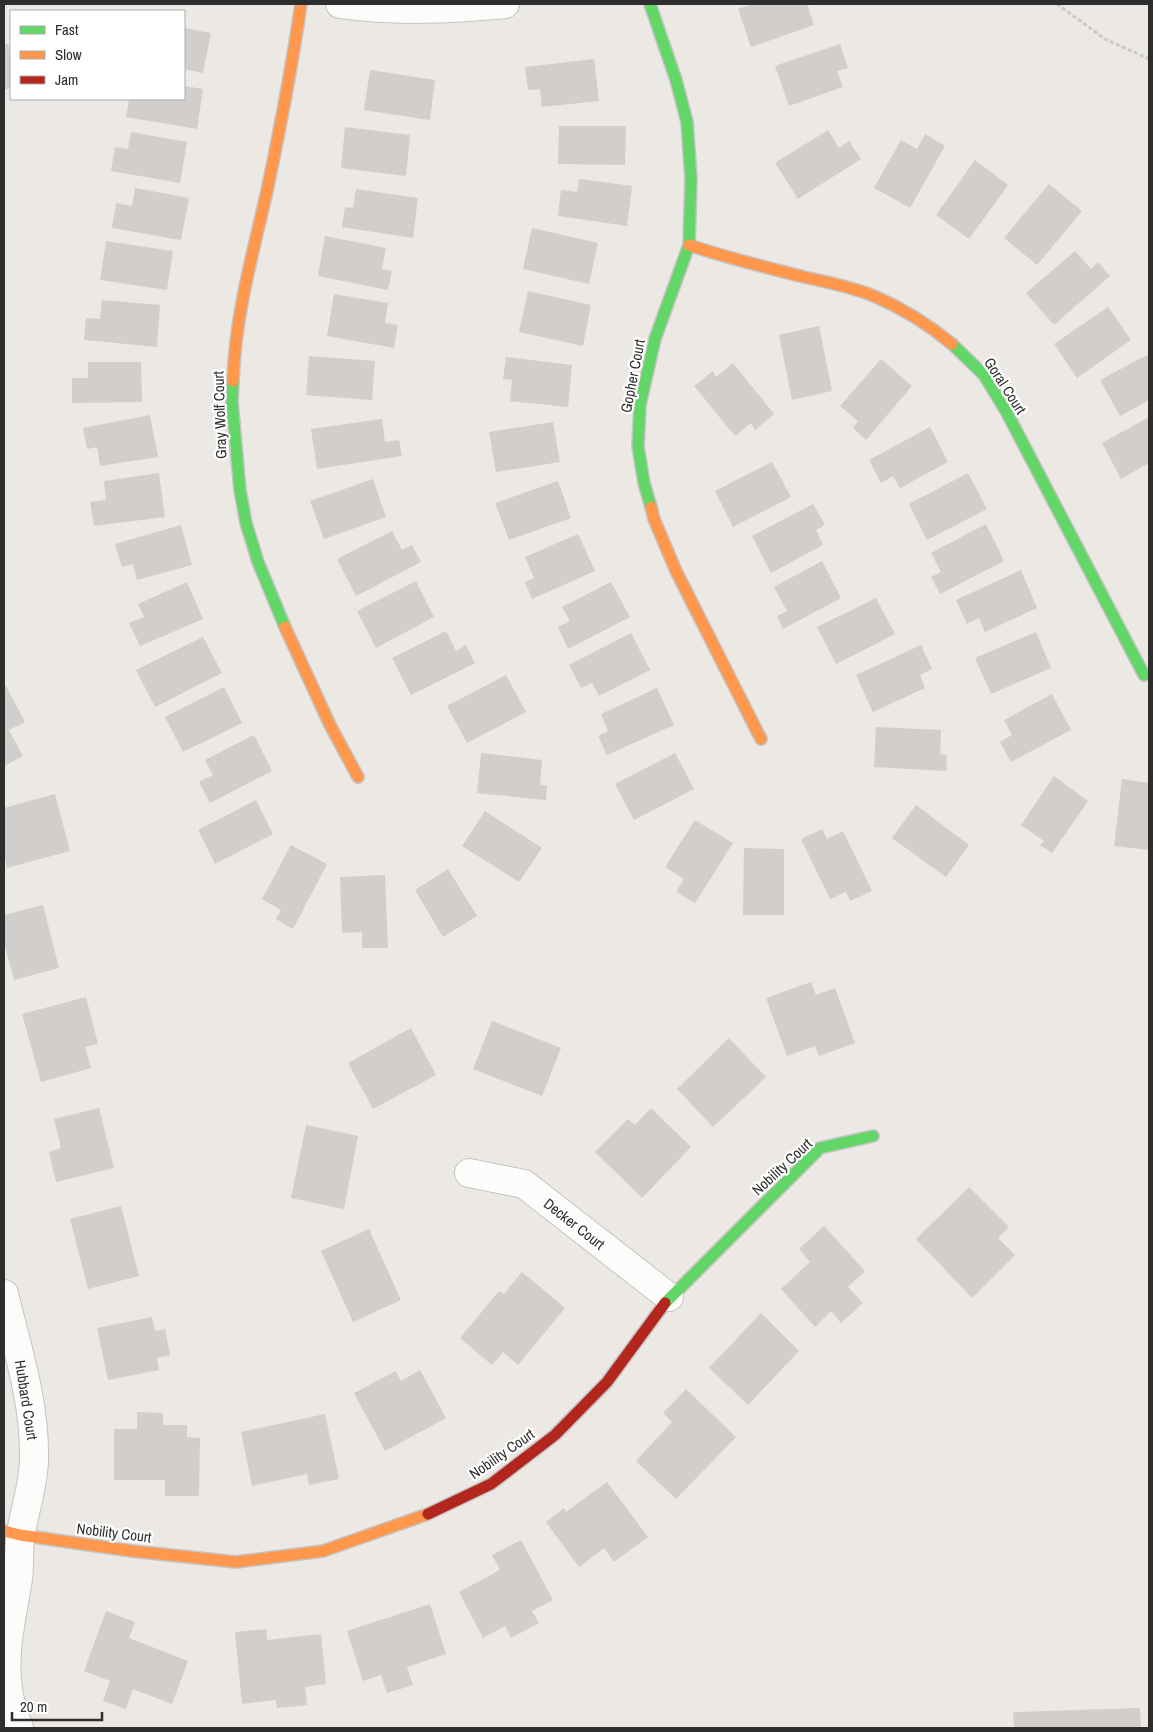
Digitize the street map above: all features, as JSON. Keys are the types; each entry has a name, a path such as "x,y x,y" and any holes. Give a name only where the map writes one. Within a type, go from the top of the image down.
{"street":[{"name":"Gray Wolf Court","path":"300,4 292,64 267,189 244,287 233,370 232,402 240,490 246,522 258,562 330,725 358,777"},
{"path":"340,4 394,9 505,4"},
{"name":"Gopher Court","path":"650,4 676,80 687,122 691,179 689,245 655,339 640,405 638,446 642,474 654,519 676,571 761,739"},
{"name":"Goral Court","path":"689,245 723,257 838,285 873,296 909,314 939,333 969,359 984,375 1007,413 1144,676"},
{"name":"Nobility Court","path":"12,1533 132,1551 236,1562 323,1551 419,1518 491,1484 555,1435 607,1382 669,1297 820,1148 873,1136"},
{"name":"Decker Court","path":"469,1173 524,1184 669,1297"},
{"name":"Hubbard Court","path":"4,1294 25,1379 34,1426 34,1460 30,1490 12,1533 18,1573 6,1656 7,1681 11,1705 18,1728"}],"path":[{"path":"1057,4 1105,39 1149,59"}],"building":[{"path":"752,4 807,4 814,25 751,47 738,9"},
{"path":"185,28 211,33 203,73 185,69"},
{"path":"8,44 10,52 10,88 4,90 4,45"},
{"path":"840,44 848,68 837,71 843,87 789,106 775,66"},
{"path":"594,59 599,101 542,107 540,89 528,90 525,67"},
{"path":"370,70 435,80 430,120 364,110"},
{"path":"185,86 203,89 197,129 126,117 129,100 185,100"},
{"path":"559,126 626,126 625,165 558,164"},
{"path":"345,127 410,135 406,176 341,168"},
{"path":"828,130 839,148 849,141 861,159 798,199 775,163"},
{"path":"131,132 187,142 180,183 111,171 115,147 128,149"},
{"path":"925,134 945,146 910,208 874,188 901,140 917,149"},
{"path":"975,160 1008,185 969,239 936,215"},
{"path":"579,179 632,186 627,226 558,216 561,190 577,192"},
{"path":"1049,184 1082,211 1037,265 1004,238"},
{"path":"135,188 189,198 181,240 112,228 116,203 132,206"},
{"path":"356,189 418,198 413,238 342,227 345,207 353,208"},
{"path":"532,228 598,243 589,284 523,269"},
{"path":"325,236 386,248 382,269 392,271 388,290 318,276"},
{"path":"106,241 173,251 167,290 100,280"},
{"path":"1075,251 1091,269 1098,262 1110,276 1054,325 1026,293"},
{"path":"528,291 591,305 583,346 519,332"},
{"path":"334,294 388,303 385,323 398,325 394,348 327,336"},
{"path":"102,300 160,305 157,347 84,340 86,318 100,319"},
{"path":"1108,307 1131,340 1077,378 1054,344"},
{"path":"819,326 832,391 792,400 779,335"},
{"path":"1149,354 1149,400 1120,416 1100,380"},
{"path":"309,356 375,361 372,400 306,395"},
{"path":"506,357 572,365 568,407 510,401 512,380 503,379"},
{"path":"881,359 912,386 866,440 853,428 858,421 840,406"},
{"path":"88,362 141,362 142,402 72,403 72,378 88,378"},
{"path":"733,363 774,414 755,430 751,423 735,436 694,386 713,371 716,377"},
{"path":"150,415 158,457 100,466 97,447 87,449 83,428"},
{"path":"1149,417 1149,463 1121,479 1102,443"},
{"path":"382,419 385,442 399,440 402,456 317,469 311,429"},
{"path":"553,422 560,462 496,472 489,432"},
{"path":"930,427 948,462 900,488 893,476 881,483 869,460"},
{"path":"772,462 791,497 733,527 715,491"},
{"path":"159,473 165,517 94,526 90,502 106,500 104,481"},
{"path":"968,473 987,509 927,540 909,504"},
{"path":"373,479 386,517 324,539 310,501"},
{"path":"558,481 571,518 509,540 495,503"},
{"path":"813,504 825,525 816,530 823,545 771,573 752,536"},
{"path":"986,524 1004,561 940,594 931,577 941,572 931,553"},
{"path":"181,525 192,565 137,580 133,564 122,567 115,544"},
{"path":"392,531 402,550 412,545 421,562 356,596 337,559"},
{"path":"578,534 595,571 532,599 525,582 534,578 525,557"},
{"path":"822,561 841,598 783,629 777,616 787,611 774,587"},
{"path":"1021,570 1037,608 985,632 979,618 967,624 956,600"},
{"path":"416,581 434,617 376,648 357,611"},
{"path":"187,582 203,619 140,646 129,623 144,617 138,604"},
{"path":"611,582 630,617 568,649 558,627 570,621 562,607"},
{"path":"876,598 895,634 836,664 817,627"},
{"path":"446,631 456,651 466,645 475,663 411,695 392,658"},
{"path":"1036,632 1051,668 991,694 975,658"},
{"path":"631,633 650,670 599,696 592,683 581,688 569,665"},
{"path":"203,637 222,673 155,707 136,670"},
{"path":"921,645 932,669 920,675 925,688 873,712 856,675"},
{"path":"506,675 526,712 467,743 447,706"},
{"path":"6,686 25,722 9,730 23,756 4,766 4,687"},
{"path":"224,687 242,723 183,752 165,717"},
{"path":"657,688 674,725 607,755 598,736 608,731 601,714"},
{"path":"1052,694 1071,730 1011,762 1000,742 1012,735 1004,720"},
{"path":"876,727 941,730 940,754 947,755 946,771 874,767"},
{"path":"254,735 272,771 210,803 199,782 213,775 205,760"},
{"path":"481,753 542,760 540,785 547,786 546,800 477,793"},
{"path":"675,753 694,789 634,820 615,784"},
{"path":"1054,776 1088,801 1052,853 1040,845 1044,841 1021,825"},
{"path":"1122,779 1149,783 1149,850 1114,846"},
{"path":"55,794 70,851 7,868 4,855 4,808"},
{"path":"256,800 273,834 215,864 198,830"},
{"path":"916,805 969,845 946,877 892,838"},
{"path":"485,811 542,848 519,882 462,846"},
{"path":"695,820 733,843 695,903 676,892 684,879 665,867"},
{"path":"822,829 827,839 843,831 872,891 850,901 846,892 830,899 801,839"},
{"path":"291,845 327,864 293,929 276,919 281,910 262,899"},
{"path":"744,848 784,849 784,915 743,915"},
{"path":"448,869 477,916 443,937 415,890"},
{"path":"385,875 388,948 362,948 362,932 342,933 340,877"},
{"path":"43,905 59,968 14,980 4,943 4,915"},
{"path":"811,982 816,995 835,988 855,1043 819,1056 815,1046 787,1056 766,998"},
{"path":"86,997 98,1044 85,1047 91,1068 41,1082 22,1014"},
{"path":"492,1021 561,1048 542,1096 473,1069"},
{"path":"411,1028 436,1075 373,1109 348,1063"},
{"path":"729,1038 766,1077 713,1127 677,1089"},
{"path":"99,1108 114,1168 56,1182 49,1152 61,1148 54,1119"},
{"path":"651,1108 691,1147 642,1198 595,1152 628,1119 635,1125"},
{"path":"306,1125 358,1136 344,1209 291,1198"},
{"path":"969,1187 1009,1227 998,1238 1015,1255 972,1298 916,1239"},
{"path":"121,1206 139,1276 88,1289 70,1219"},
{"path":"824,1226 865,1271 848,1287 863,1303 841,1323 831,1311 815,1327 781,1289 810,1262 799,1249"},
{"path":"369,1229 401,1300 353,1322 321,1251"},
{"path":"522,1272 565,1308 518,1365 503,1352 492,1365 460,1338 499,1291 504,1294"},
{"path":"761,1313 799,1351 748,1405 709,1368"},
{"path":"152,1317 155,1331 165,1329 170,1355 157,1358 159,1370 108,1380 97,1328"},
{"path":"420,1370 446,1418 385,1451 354,1393 396,1371 401,1381"},
{"path":"686,1389 736,1437 676,1499 636,1461 672,1422 663,1413"},
{"path":"137,1412 163,1413 163,1425 187,1425 187,1437 200,1438 199,1496 165,1496 165,1480 114,1480 114,1429 137,1429"},
{"path":"325,1414 339,1479 309,1485 307,1474 252,1486 241,1432"},
{"path":"607,1482 648,1537 614,1562 604,1548 579,1567 546,1522 564,1508 566,1512"},
{"path":"521,1540 553,1600 532,1611 539,1623 511,1638 505,1626 483,1638 459,1592 500,1570 492,1555"},
{"path":"430,1604 446,1654 407,1667 413,1685 387,1693 381,1675 363,1681 347,1631"},
{"path":"106,1611 135,1622 129,1638 188,1661 172,1704 133,1689 126,1709 103,1701 110,1681 84,1671"},
{"path":"266,1629 267,1640 321,1634 326,1684 305,1687 307,1705 277,1708 276,1700 242,1704 235,1632"},
{"path":"1140,1708 1141,1728 1014,1728 1013,1712"}],"traffic: fast":[{"path":"650,4 676,80 687,122 691,179 689,245 655,339 640,405 638,446 644,483 651,507"},
{"path":"952,344 984,375 1007,413 1144,675"},
{"path":"233,381 232,402 240,490 246,523 258,562 285,627"},
{"path":"665,1303 820,1148 873,1136"}],"traffic: slow":[{"path":"233,381 234,357 241,309 277,144 301,4"},
{"path":"689,245 866,293 905,311 952,344"},
{"path":"651,507 654,519 676,571 761,739"},
{"path":"285,627 330,725 358,777"},
{"path":"4,1531 132,1551 236,1562 323,1551 428,1514"}],"traffic: jam":[{"path":"428,1514 491,1484 555,1435 607,1382 665,1303"}]}
